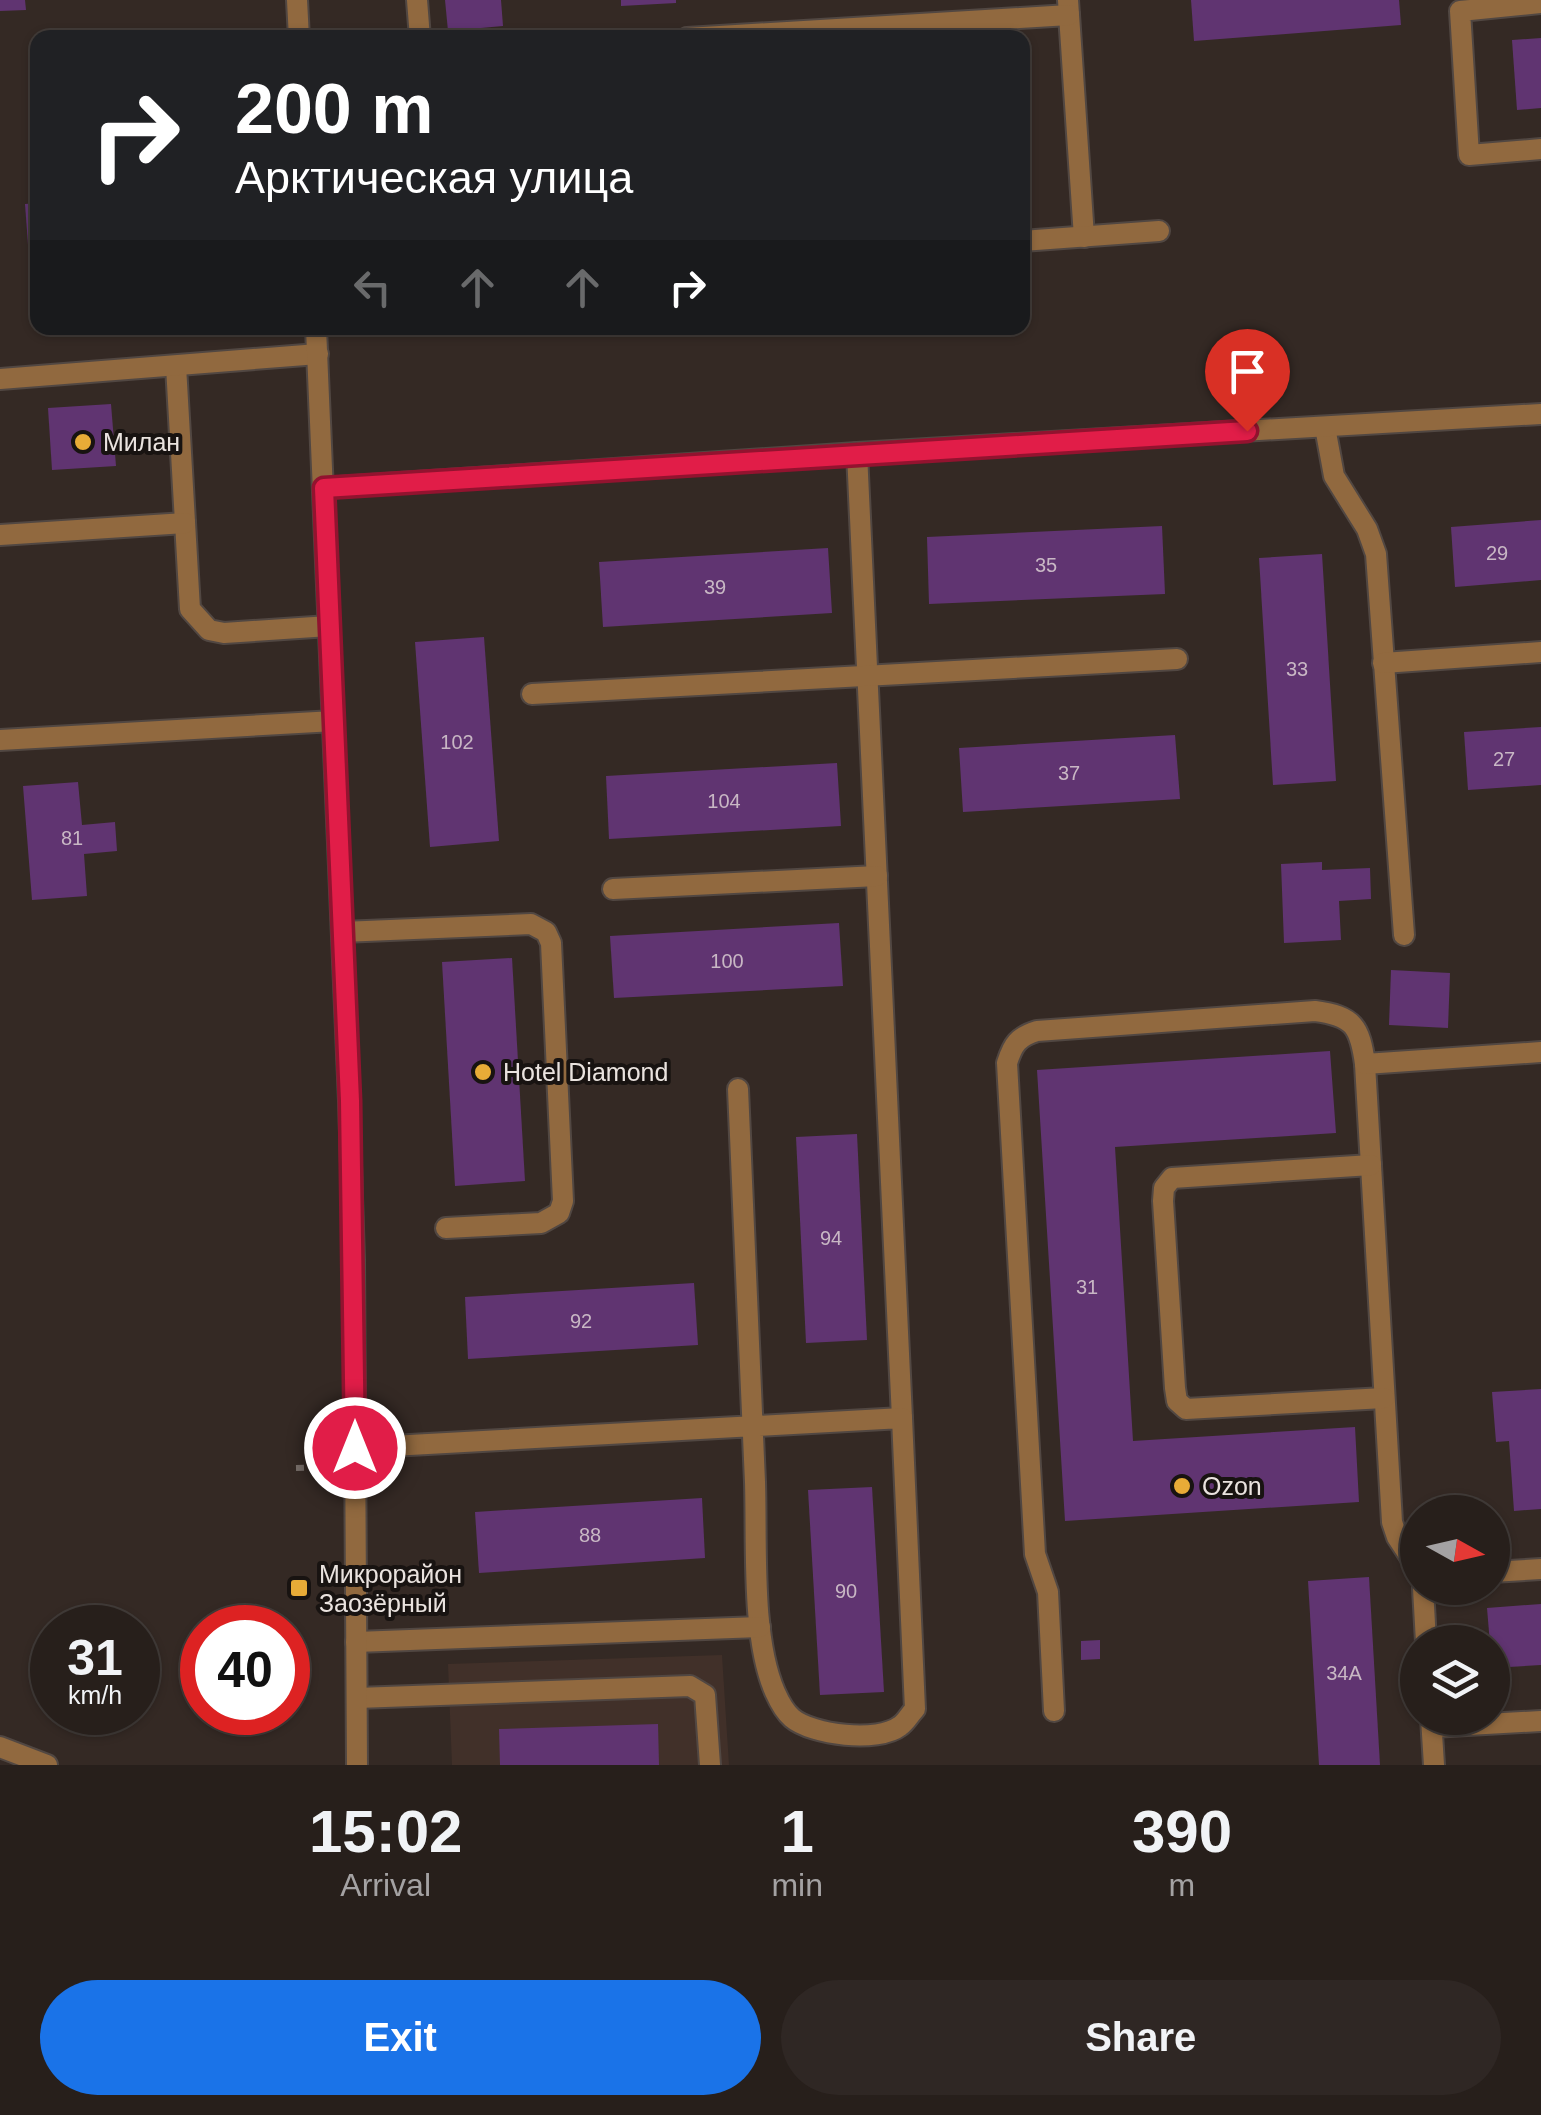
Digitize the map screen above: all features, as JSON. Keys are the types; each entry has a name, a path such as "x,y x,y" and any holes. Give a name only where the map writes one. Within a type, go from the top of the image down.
{"street":[{"path":"298,0 300,30"},
{"path":"417,0 419,30"},
{"path":"1541,3 1460,12 1469,155 1541,149"},
{"path":"789,30 1069,8 1084,237"},
{"path":"1030,240 1159,231"},
{"path":"317,335 354,1240 357,1765"},
{"path":"0,378 318,354"},
{"path":"176,366 190,609 209,630 224,633 329,626"},
{"path":"324,488 1541,414"},
{"path":"1325,426 1334,476 1373,540 1404,934"},
{"path":"738,1089 760,1627 766,1666 789,1716 802,1725 822,1732 880,1734 899,1727 916,1709 857,453"},
{"path":"0,535 185,523"},
{"path":"1383,663 1541,652"},
{"path":"532,694 1177,658"},
{"path":"0,740 334,721"},
{"path":"613,888 877,876"},
{"path":"342,932 531,924 546,932 551,943 563,1201 560,1213 541,1223 446,1228"},
{"path":"1054,1712 1048,1592 1034,1554 1007,1063 1020,1036 1036,1030 1315,1012 1350,1020 1362,1036 1392,1522 1400,1543"},
{"path":"1365,1064 1541,1052"},
{"path":"1371,1165 1172,1178 1164,1188 1163,1201 1175,1388 1178,1401 1186,1409 1384,1398"},
{"path":"355,1448 902,1418"},
{"path":"1510,1571 1541,1569"},
{"path":"356,1642 760,1627"},
{"path":"357,1698 690,1686 705,1695 708,1706 710,1765"},
{"path":"1510,1721 1541,1721"},
{"path":"1432,1735 1434,1765"},
{"path":"0,1747 47,1765"}],"shaded area":[{"path":"722,1655 729,1765 452,1765 448,1664"}],"building":[{"path":"0,0 25,0 26,10 0,11"},
{"path":"445,0 501,0 503,26 448,30"},
{"path":"621,0 676,0 676,3 621,6"},
{"path":"1191,0 1399,0 1401,25 1194,41"},
{"path":"1541,38 1541,108 1517,110 1512,40"},
{"path":"25,204 30,204 29,258"},
{"path":"111,404 116,466 52,470 48,408"},
{"path":"1541,520 1541,580 1455,587 1451,527"},
{"path":"1162,526 1165,594 929,604 927,537"},
{"path":"828,548 832,613 603,627 599,562"},
{"path":"1322,554 1336,781 1273,785 1259,558"},
{"path":"484,637 499,841 430,847 415,642"},
{"path":"1541,727 1541,785 1468,790 1464,732"},
{"path":"1175,735 1180,799 963,812 959,748"},
{"path":"837,763 841,826 609,839 606,776"},
{"path":"78,782 82,825 115,822 117,851 84,854 87,896 32,900 23,786"},
{"path":"1322,862 1322,870 1370,868 1371,899 1339,901 1341,940 1284,943 1281,864"},
{"path":"839,923 843,986 614,998 610,936"},
{"name":"Hotel Diamond","path":"512,958 525,1181 455,1186 442,962"},
{"path":"1391,970 1450,973 1448,1028 1389,1025"},
{"path":"1330,1051 1336,1133 1115,1147 1133,1441 1355,1427 1359,1502 1065,1521 1037,1070"},
{"path":"857,1134 867,1340 806,1343 796,1137"},
{"path":"694,1283 698,1345 468,1359 465,1297"},
{"path":"1541,1389 1541,1509 1514,1511 1509,1441 1496,1442 1492,1392"},
{"path":"872,1487 884,1692 820,1695 808,1490"},
{"path":"702,1498 705,1558 479,1573 475,1512"},
{"path":"1369,1577 1380,1765 1319,1765 1308,1581"},
{"path":"1541,1604 1541,1665 1510,1667 1510,1625 1488,1625 1487,1608"},
{"path":"1100,1640 1100,1659 1081,1660 1081,1641"},
{"path":"658,1724 659,1765 500,1765 499,1729"}],"place":[{"name":"Милан","path":"83,442"},
{"name":"Hotel Diamond","path":"483,1072"},
{"name":"Ozon","path":"1182,1486"},
{"name":"Микрорайон Заозёрный","path":"299,1588"}],"route":[{"path":"355,1448 350,1101 324,488 1247,431"}]}
